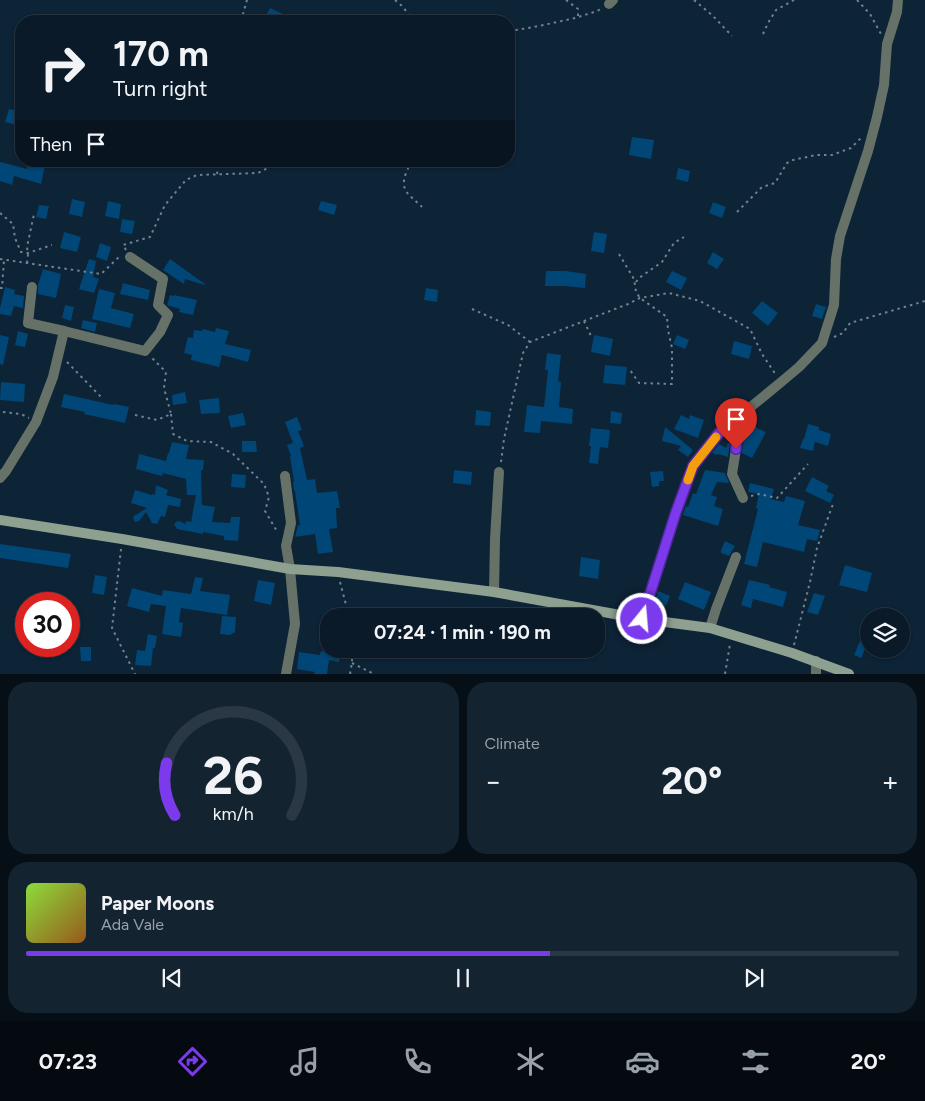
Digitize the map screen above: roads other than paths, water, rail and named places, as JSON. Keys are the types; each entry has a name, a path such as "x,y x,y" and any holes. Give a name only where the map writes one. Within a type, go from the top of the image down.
{"main road":[{"path":"0,520 122,539 290,569 338,572 494,592 642,619 710,628 792,652 849,674"}],"street":[{"path":"642,619 676,512 693,466 719,433 799,367 822,343 834,305 836,259 840,236 875,127 884,85 887,44 897,12 898,0"},
{"path":"32,287 28,323 145,351 160,332 168,315 158,306 163,279 130,257"},
{"path":"0,478 36,422 53,377 64,331"},
{"path":"738,418 732,474 743,498"},
{"path":"494,592 499,472"},
{"path":"285,476 291,523 286,546 295,624 286,674"},
{"path":"710,628 736,556"},
{"path":"816,661 816,674"}]}
